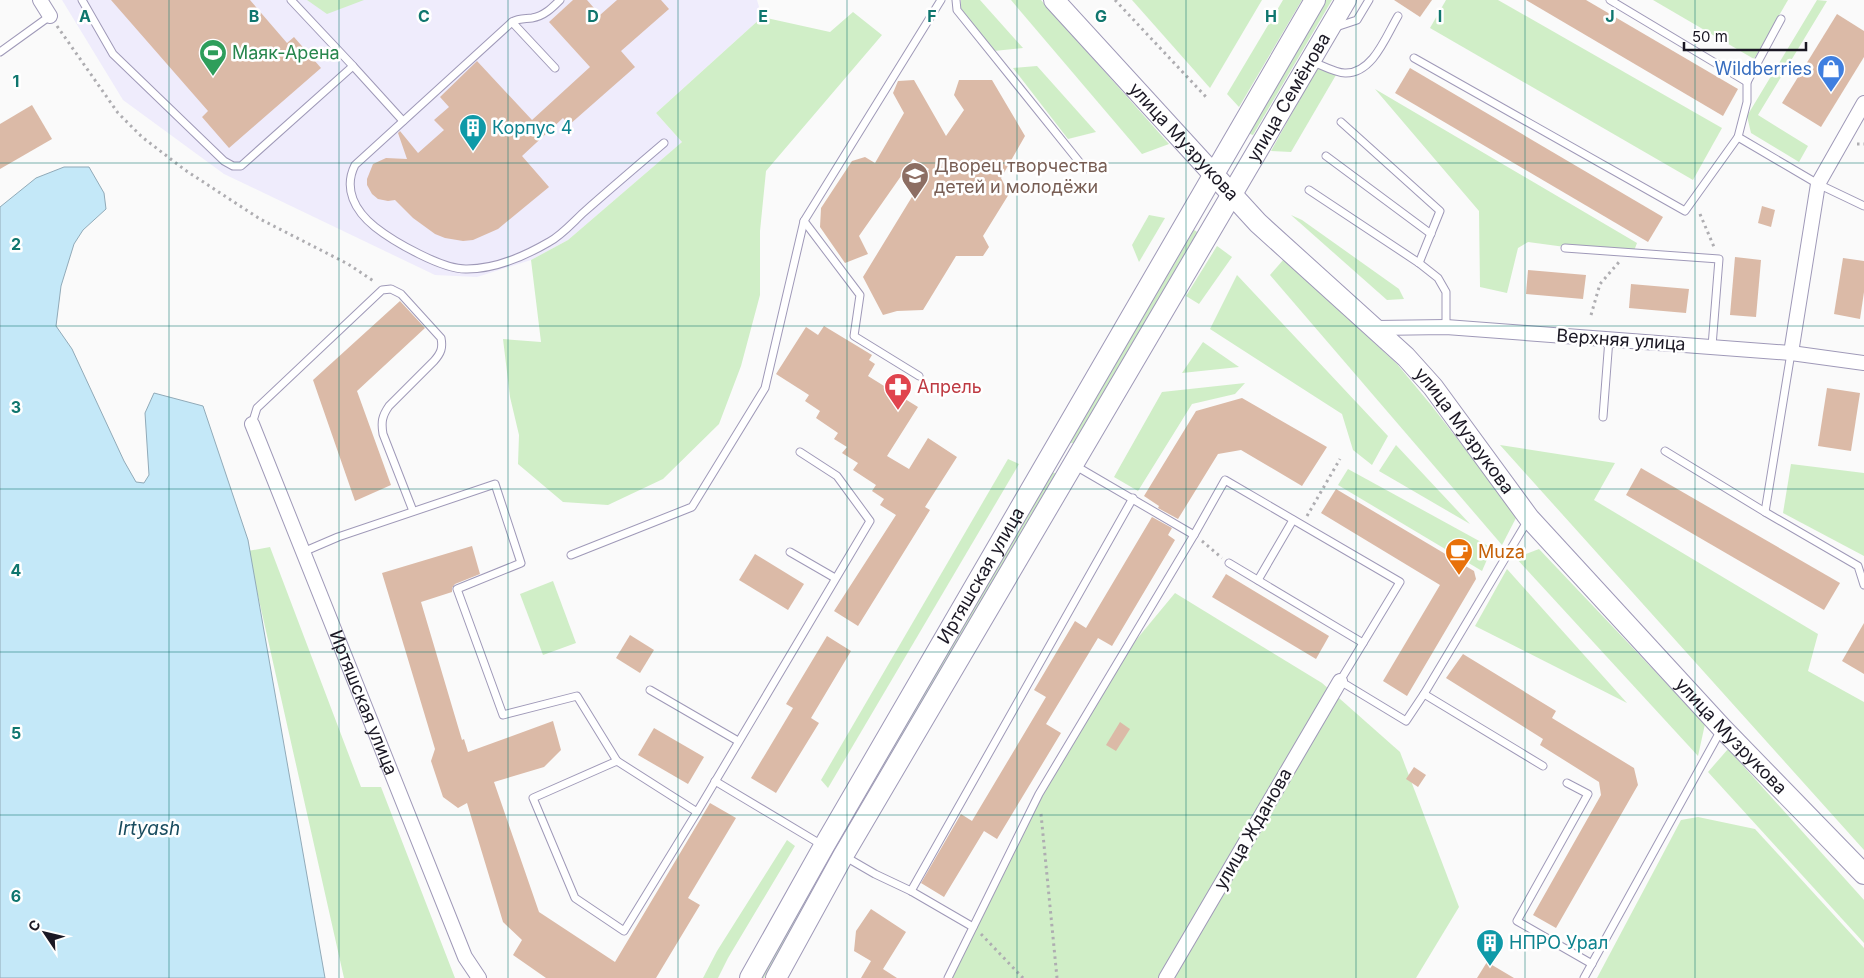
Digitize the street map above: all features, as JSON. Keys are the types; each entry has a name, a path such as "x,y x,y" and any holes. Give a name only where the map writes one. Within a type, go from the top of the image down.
{"street":[{"path":"40,0 50,16"},
{"name":"улица Музрукова","path":"1054,0 1258,223 1406,357 1433,387 1529,518 1722,728 1864,874"},
{"name":"улица Семёнова","path":"1214,176 1316,0"},
{"name":"улица Семёнова","path":"1232,196 1346,0"},
{"path":"1791,352 1818,184 1864,103"},
{"name":"Иртяшская улица","path":"750,978 824,846 1214,176"},
{"name":"Иртяшская улица","path":"776,978 844,856 1232,196"},
{"name":"Верхняя улица","path":"1376,328 1446,327 1712,346 1791,352 1864,363"},
{"name":"Иртяшская улица","path":"252,424 465,957 478,978"},
{"path":"1053,453 1074,465"},
{"name":"улица Жданова","path":"1166,978 1340,681"},
{"path":"824,846 844,856"}],"lane":[{"path":"82,0 113,54 224,161 233,166 241,166 247,162 353,66"},
{"path":"291,0 403,121"},
{"path":"560,0 545,14 534,18 518,19 512,22 355,165 350,176 349,186 352,197 365,219 389,238 444,266 466,269 516,258 550,241 664,143"},
{"path":"572,555 692,507 765,388 804,222 942,0"},
{"path":"956,0 957,10 1085,169"},
{"path":"1328,30 1357,20 1369,0"},
{"path":"1610,0 1747,82"},
{"path":"0,52 50,16"},
{"path":"1310,61 1345,74 1364,67 1374,59 1398,16"},
{"path":"1414,58 1684,211 1738,137 1747,102 1747,82 1781,19"},
{"path":"512,22 555,68"},
{"path":"1341,122 1440,211 1419,263"},
{"path":"1738,137 1818,184 1864,206"},
{"path":"1326,156 1431,234"},
{"path":"1309,190 1419,263 1438,278 1446,292 1446,327"},
{"path":"804,222 860,295 854,336 919,376"},
{"path":"1565,248 1719,259 1712,346"},
{"path":"252,424 257,408 382,290 391,289 401,294 441,338 443,347 440,354 390,406 384,414 382,423 384,434 413,511"},
{"path":"1602,417 1609,339"},
{"path":"1765,512 1791,352"},
{"path":"1665,451 1858,566 1864,585"},
{"path":"616,761 532,798 575,898 624,932 870,521 836,476 800,452"},
{"path":"1074,465 1194,535"},
{"path":"948,978 1040,794 1225,480 1400,582 1340,681 1406,721 1529,518"},
{"path":"303,552 338,537 495,484 521,563 457,589 503,715 577,696 616,761 697,812"},
{"path":"911,891 1133,498"},
{"path":"1258,580 1293,520"},
{"path":"790,552 835,578"},
{"path":"1228,563 1363,643"},
{"path":"650,690 738,741"},
{"path":"1424,694 1543,766"},
{"path":"1584,978 1722,728"},
{"path":"715,782 824,846"},
{"path":"1567,783 1588,794 1517,921 1592,964"},
{"path":"844,856 875,874 911,891 973,927"}],"path":[{"path":"1115,0 1208,98"},
{"path":"50,16 118,113 142,137 185,170 260,219 348,264 373,280 382,290"},
{"path":"1700,214 1719,259"},
{"path":"1591,315 1600,284 1628,252"},
{"path":"1302,525 1340,459"},
{"path":"1194,535 1228,563"},
{"path":"1040,794 1057,978"},
{"path":"973,927 1023,978"}],"shaded area":[{"path":"62,0 757,0 762,17 656,113 682,142 568,240 531,260 477,277 435,275 224,174 123,100"}],"green space":[{"path":"307,0 364,0 327,14"},
{"path":"961,0 980,0 1023,48 994,51 961,9"},
{"path":"1011,0 1041,0 1169,144 1142,154"},
{"path":"1132,0 1262,0 1210,88"},
{"path":"1283,0 1302,0 1239,107 1227,94"},
{"path":"1325,0 1332,0 1253,135 1247,133"},
{"path":"1446,0 1498,0 1722,128 1693,180 1430,28"},
{"path":"1653,0 1788,0 1754,59"},
{"path":"1817,0 1827,1 1758,115 1808,146 1799,162 1751,133 1747,116"},
{"path":"853,12 882,35 766,171 760,231 760,295 741,366 719,424 663,479 608,505 563,502 518,464 519,435 510,397 503,339 541,342 531,260 568,240 682,142 656,113 762,17 830,32"},
{"path":"1037,66 1096,132 1068,139 1013,68"},
{"path":"1317,68 1336,75 1291,152 1271,151"},
{"path":"1375,89 1637,243 1632,256 1528,242 1518,248 1507,293 1480,287 1479,211"},
{"path":"1149,215 1165,218 1139,262 1132,245"},
{"path":"1291,215 1302,220 1399,289 1404,299 1387,300"},
{"path":"1194,230 1199,233 1077,443 1069,443"},
{"path":"1217,246 1232,257 1199,304 1186,296"},
{"path":"1284,259 1397,364 1517,516 1502,545 1270,275"},
{"path":"1237,275 1388,436 1372,465 1353,450 1342,414 1210,329"},
{"path":"1203,342 1239,367 1182,373"},
{"path":"1245,383 1235,394 1192,404 1138,491 1114,477 1162,392"},
{"path":"1396,445 1470,524 1379,471"},
{"path":"1500,445 1615,463 1594,500 1818,634 1808,671 1864,702 1864,850"},
{"path":"1008,459 1019,464 828,788 821,780"},
{"path":"1791,464 1864,473 1864,556 1783,513"},
{"path":"1348,469 1492,548 1482,571 1338,485"},
{"path":"1051,472 1058,474 850,830 845,825"},
{"path":"270,547 361,787 381,787 455,978 344,978 248,551"},
{"path":"1539,549 1705,724 1698,756 1516,558"},
{"path":"1507,569 1627,703 1475,626"},
{"path":"553,581 576,643 543,655 520,594"},
{"path":"1175,593 1322,683 1400,752 1459,907 1416,978 947,978 1039,794 1117,663"},
{"path":"1728,749 1864,900 1864,943 1708,772"},
{"path":"1698,817 1755,829 1864,948 1864,978 1597,978 1681,820"},
{"path":"787,840 795,846 718,978 703,978 717,951"},
{"path":"824,859 830,862 764,978 756,978"}],"water":[{"name":"Irtyash","path":"64,167 89,167 104,193 106,209 83,230 74,244 61,286 56,326 72,349 124,461 136,482 144,483 149,475 145,413 154,393 203,406 248,540 325,978 0,978 0,207 36,178"}],"building":[{"name":"Маяк-Арена","path":"111,0 250,0 287,43 294,37 321,68 229,148 202,117 208,111"},
{"name":"Корпус 4","path":"573,0 587,0 600,15 617,0 661,0 669,9 621,51 635,67 569,125 563,118 522,156 549,187 498,229 473,240 463,241 435,234 413,218 395,200 378,199 372,194 367,185 367,179 373,164 386,158 407,159 398,133 400,131 418,153 444,130 434,120 449,107 440,97 477,61 532,120 590,67 549,22"},
{"path":"1394,0 1432,0 1420,17"},
{"path":"1526,0 1586,0 1738,89 1723,116"},
{"path":"1837,14 1864,31 1864,57 1821,127 1782,103"},
{"path":"1410,68 1663,217 1648,242 1395,93"},
{"name":"Дворец творчества детей и молодёжи","path":"914,80 946,136 964,110 954,95 959,80 992,80 1025,136 1001,178 1009,194 983,236 989,247 983,256 956,256 923,310 897,311 883,315 863,277 929,169 913,159 859,236 868,254 845,263 820,227 821,208 852,161 865,157 875,163 904,113 893,93 898,81"},
{"path":"32,105 52,139 0,169 0,124"},
{"path":"1762,206 1775,210 1771,227 1758,223"},
{"path":"1735,257 1761,260 1756,317 1730,315"},
{"path":"1843,258 1864,261 1864,292 1860,319 1834,314"},
{"path":"1528,270 1586,275 1583,299 1526,294"},
{"path":"1631,284 1689,289 1686,313 1629,308"},
{"path":"400,301 425,328 357,391 391,485 355,501 313,380"},
{"path":"824,326 872,355 869,360 875,364 868,376 918,407 887,456 909,469 928,438 957,457 925,507 930,510 858,626 834,611 896,515 880,505 884,499 872,491 876,485 853,470 858,463 842,453 847,447 834,439 838,433 816,418 820,411 805,401 809,395 776,374 806,327 818,335"},
{"path":"1827,388 1860,393 1851,451 1818,446"},
{"path":"1242,398 1327,447 1302,486 1241,450 1218,454 1178,519 1158,508 1159,506 1144,496 1196,411"},
{"path":"1641,468 1840,583 1824,610 1626,495"},
{"path":"1336,489 1474,571 1476,579 1407,696 1383,681 1440,585 1321,513"},
{"path":"1152,517 1172,528 1168,535 1175,540 1112,646 1098,638 1046,724 1061,733 997,839 984,831 944,897 921,883 961,814 972,821 1046,697 1034,690 1075,621 1086,628"},
{"path":"472,546 480,574 455,584 452,592 421,602 462,740 464,739 468,752 553,721 561,750 544,767 494,782 539,912 615,962 710,803 736,818 688,898 700,905 656,978 546,978 513,955 522,940 503,922 467,803 458,808 443,797 431,761 435,749 382,573"},
{"path":"755,554 804,584 788,610 739,580"},
{"path":"1226,574 1329,636 1316,659 1212,597"},
{"path":"1864,623 1864,674 1842,661"},
{"path":"630,635 654,650 640,673 616,658"},
{"path":"827,636 851,651 811,718 819,723 776,793 751,778 793,708 786,704"},
{"path":"1463,654 1556,711 1552,718 1634,768 1638,785 1556,928 1533,915 1601,795 1599,782 1540,745 1543,739 1446,678"},
{"path":"1120,722 1130,729 1116,751 1106,745"},
{"path":"654,728 704,757 688,784 638,755"},
{"path":"1414,767 1426,775 1418,787 1406,779"},
{"path":"871,909 906,932 883,969 897,978 861,978 871,961 854,951 856,931"},
{"name":"НПРО Урал","path":"1487,962 1514,978 1477,978"}],"place":[{"name":"Маяк-Арена","path":"213,77"},
{"name":"Wildberries","path":"1831,93"},
{"name":"Корпус 4","path":"473,152"},
{"name":"Дворец творчества детей и молодёжи","path":"915,200"},
{"name":"Апрель","path":"898,411"},
{"name":"Muza","path":"1459,576"},
{"name":"НПРО Урал","path":"1490,967"}]}
